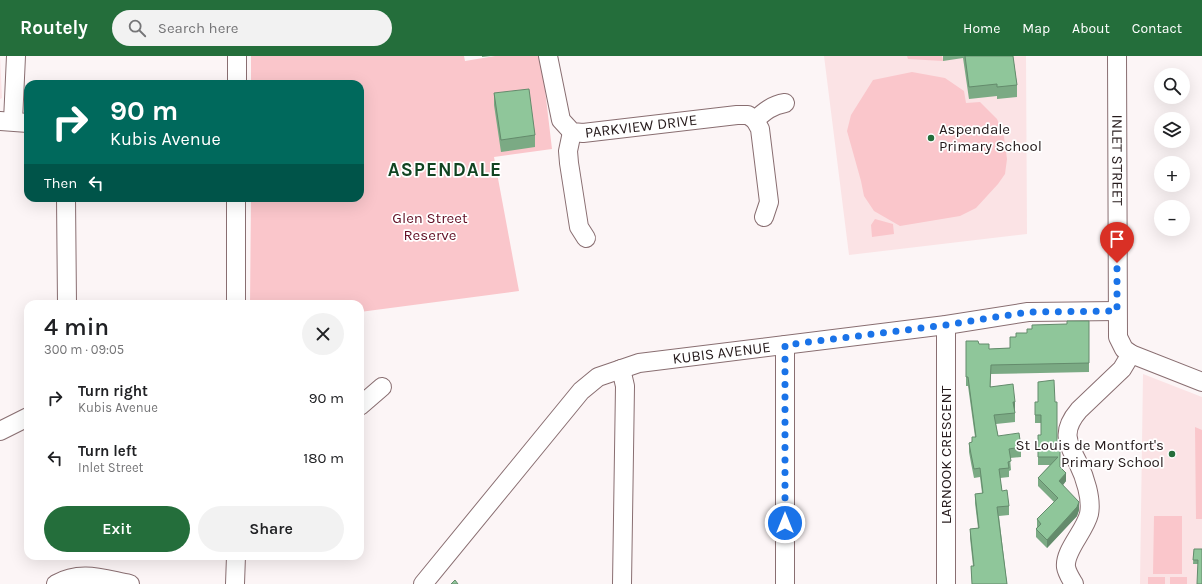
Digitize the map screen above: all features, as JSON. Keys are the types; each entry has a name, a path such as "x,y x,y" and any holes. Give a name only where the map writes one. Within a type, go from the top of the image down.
{"street":[{"path":"16,56 17,122"},
{"path":"236,56 236,80"},
{"name":"PARKVIEW DRIVE","path":"548,56 561,120 572,132 583,133 737,115 748,115 755,120"},
{"name":"INLET STREET","path":"1117,56 1117,311 1118,333 1126,350"},
{"path":"764,217 769,202 760,129 755,120 778,104 785,103"},
{"path":"572,132 568,151 569,163 579,227 586,238"},
{"path":"66,202 67,300"},
{"path":"236,202 236,300"},
{"name":"KUBIS AVENUE","path":"423,584 581,391 603,376 621,368 639,363 946,325 1028,312 1117,311"},
{"name":"LARNOOK CRESCENT","path":"946,325 946,584"},
{"path":"785,345 785,584"},
{"path":"1074,584 1067,570 1066,563 1086,523 1090,508 1082,474 1068,445 1068,433 1073,417 1108,380 1122,369 1126,350 1202,382"},
{"path":"621,368 625,386 622,584"},
{"path":"603,376 616,391 624,410"},
{"path":"364,403 382,387"},
{"path":"0,432 24,419"},
{"path":"235,584 236,560"},
{"path":"56,584 67,578 83,576 130,584"}],"shaded area":[{"path":"0,56 2,98 0,99"},
{"name":"Aspendale Primary School","path":"824,56 1026,56 1027,234 849,255"},
{"name":"St Louis de Montfort's Primary School","path":"1143,374 1202,397 1202,584 1140,584"}],"green space":[{"name":"Glen Street Reserve","path":"251,56 464,56 465,61 495,56 541,56 552,149 494,157 519,291 364,311 364,300 250,300 251,202 364,202 364,80 251,80"},
{"path":"907,56 942,56 943,61 908,59"},
{"path":"912,72 945,78 964,91 966,103 980,102 997,119 1004,137 1007,159 1005,174 976,208 960,216 900,226 874,211 864,196 847,131 851,115 873,80"},
{"path":"875,219 893,224 894,234 872,237 871,225"},
{"path":"1195,427 1202,430 1202,519 1196,519"},
{"path":"1154,516 1182,516 1182,574 1153,574"},
{"path":"1148,577 1165,577 1165,584 1148,584"},
{"path":"1170,577 1187,577 1187,584 1170,584"}],"building":[{"path":"965,56 1013,56 1017,85 997,87 997,84 969,87"},
{"path":"529,89 535,135 501,140 494,93"},
{"path":"1067,321 1089,321 1089,363 991,365 990,387 1013,384 1015,402 1013,402 1015,413 994,415 998,436 1019,433 1021,447 1009,449 1011,461 1008,462 1009,468 999,469 1002,491 1007,490 1009,506 997,507 1007,584 972,584 971,566 974,566 970,529 979,528 975,494 983,493 980,468 974,469 969,443 972,442 972,437 976,437 968,377 966,377 966,341 978,341 979,344 989,344 989,349 1010,348 1010,337 1016,337 1016,333 1027,333 1027,329 1032,329 1032,325 1067,324"},
{"path":"1054,380 1055,402 1057,402 1057,445 1060,445 1060,467 1066,473 1059,481 1079,502 1077,507 1047,540 1036,529 1041,524 1037,519 1058,498 1038,478 1058,457 1038,457 1038,435 1041,435 1041,415 1035,415 1035,402 1038,402 1038,382"},
{"path":"1194,549 1202,549 1202,584 1197,584 1198,560 1193,560"},
{"path":"455,580 458,584 451,584"}],"place":[{"name":"Aspendale Primary School","path":"931,138"},
{"name":"St Louis de Montfort's Primary School","path":"1172,454"}],"district":[{"name":"ASPENDALE","path":"445,169"}],"route":[{"path":"785,523 785,345 946,325 1028,312 1117,311 1117,263"}]}
